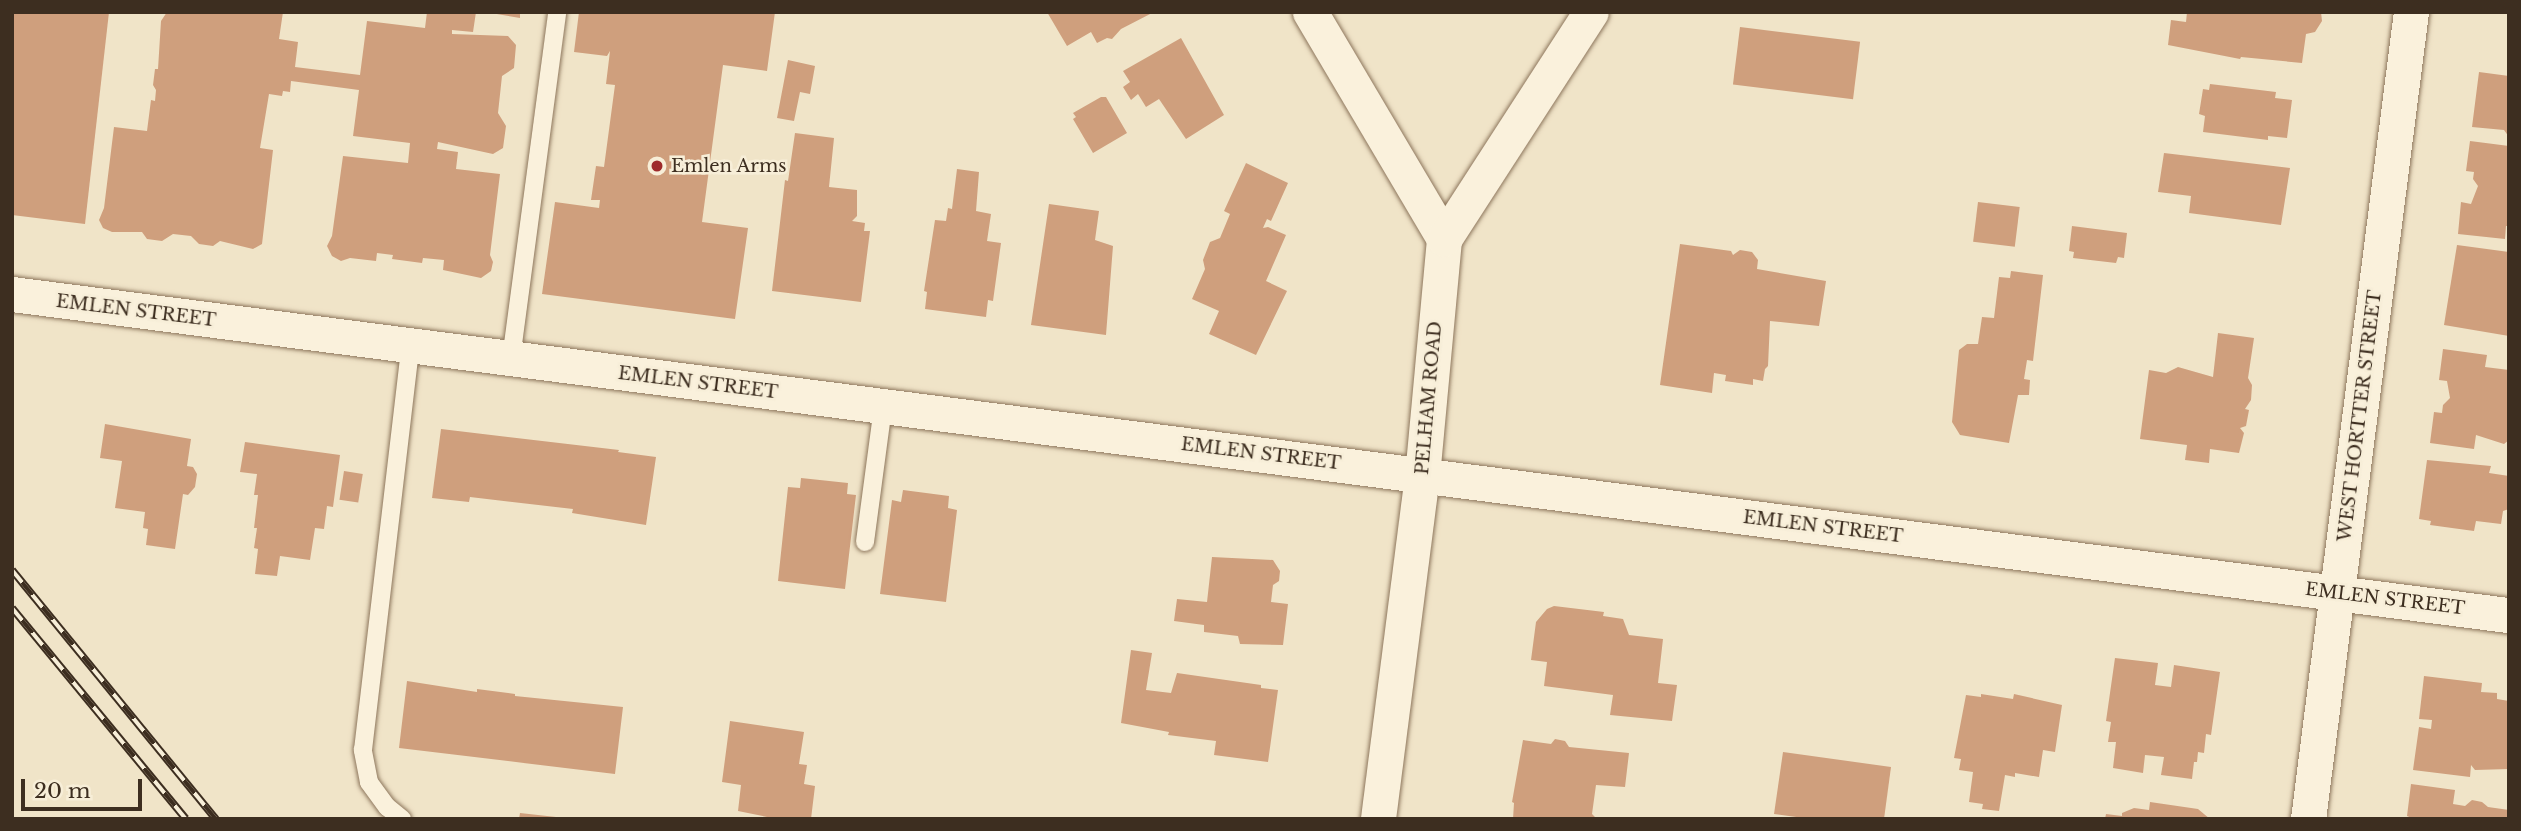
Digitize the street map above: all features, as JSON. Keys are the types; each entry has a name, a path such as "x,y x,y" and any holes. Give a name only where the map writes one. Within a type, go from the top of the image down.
{"street":[{"path":"1310,12 1444,239 1591,12"},
{"name":"WEST HORTTER STREET","path":"2308,819 2411,12"},
{"name":"PELHAM ROAD","path":"1378,819 1422,475 1444,239"},
{"name":"EMLEN STREET","path":"12,295 2509,615"}],"lane":[{"path":"511,359 557,12"},
{"path":"402,819 387,807 369,782 363,750 410,346"},
{"path":"865,542 883,407"}],"building":[{"path":"12,12 109,12 85,224 12,215"},
{"path":"167,12 283,12 279,39 298,42 295,67 360,75 367,21 425,28 427,12 476,12 473,32 452,30 452,34 508,36 516,45 514,68 502,76 498,113 506,126 503,148 493,154 438,142 437,149 458,152 456,169 500,174 490,255 493,262 491,271 481,278 443,270 444,260 423,258 422,263 392,259 393,255 377,253 376,261 350,258 341,261 332,256 327,246 332,236 343,156 408,163 410,143 353,136 359,90 291,81 290,92 283,91 282,96 269,94 260,148 273,150 262,244 253,249 220,241 213,246 199,244 191,236 173,234 162,241 147,239 142,232 112,232 103,228 99,220 104,208 114,127 147,131 151,100 155,101 156,90 153,85 155,69 158,69 161,21"},
{"path":"485,12 520,12 520,18"},
{"name":"Emlen Arms","path":"579,12 775,12 767,71 723,65 702,222 748,228 735,319 542,294 555,202 599,208 600,200 591,200 596,166 604,167 615,85 606,84 610,51 607,56 574,52"},
{"path":"1047,12 1154,12 1121,29 1112,39 1107,38 1097,43 1091,32 1067,46"},
{"path":"2187,12 2321,12 2322,21 2315,32 2306,34 2302,63 2240,59 2168,45 2171,20 2186,22"},
{"path":"1740,27 1860,42 1853,99 1733,85"},
{"path":"1181,38 1224,115 1186,139 1159,99 1146,107 1138,94 1131,100 1123,87 1130,82 1123,71"},
{"path":"788,60 815,66 810,94 800,92 794,121 777,118"},
{"path":"2479,72 2509,76 2509,137 2504,130 2472,127"},
{"path":"2210,84 2276,92 2275,98 2292,100 2287,138 2268,136 2268,140 2203,132 2205,116 2199,114 2203,89 2209,90"},
{"path":"1101,97 1106,97 1127,133 1093,153 1073,119 1076,117 1073,113"},
{"path":"795,133 834,138 829,187 857,190 857,216 852,221 865,223 864,231 870,231 861,302 772,291 785,180 788,181"},
{"path":"2470,141 2509,146 2509,226 2506,226 2505,239 2458,234 2461,202 2471,204 2478,186 2473,179 2474,172 2466,171"},
{"path":"2164,153 2290,168 2281,225 2189,213 2191,196 2158,192"},
{"path":"1246,163 1288,183 1271,221 1267,219 1263,228 1268,227 1286,235 1266,281 1287,291 1256,355 1209,334 1219,311 1192,299 1205,269 1203,260 1210,242 1220,238 1230,214 1224,211"},
{"path":"957,169 979,172 976,211 991,214 987,241 1001,243 993,301 988,300 986,317 925,309 927,292 924,291 935,220 946,221 948,208 952,209"},
{"path":"1978,202 2020,207 2015,247 1973,242"},
{"path":"1049,204 1099,211 1095,240 1113,246 1106,335 1031,325"},
{"path":"2072,226 2127,233 2124,258 2118,257 2116,263 2073,258 2074,252 2069,251"},
{"path":"1680,244 1731,251 1733,255 1740,250 1752,252 1758,260 1757,269 1826,281 1819,326 1770,321 1768,366 1763,381 1753,379 1753,385 1725,381 1726,375 1714,373 1712,393 1660,385"},
{"path":"2457,245 2509,252 2509,336 2444,325"},
{"path":"2011,271 2043,275 2033,361 2027,360 2024,379 2030,380 2029,395 2018,395 2009,443 1960,435 1952,422 1959,350 1967,344 1978,344 1982,317 1994,318 1999,277 2010,278"},
{"path":"2218,333 2254,338 2248,378 2252,385 2251,400 2245,409 2249,410 2246,426 2240,428 2244,433 2239,453 2210,449 2209,463 2185,460 2187,445 2140,439 2149,370 2166,373 2178,367 2213,377"},
{"path":"2443,349 2487,355 2485,367 2509,370 2509,440 2504,444 2476,435 2474,449 2430,443 2434,412 2442,413 2443,405 2450,398 2447,381 2439,380"},
{"path":"105,424 191,439 187,466 193,467 197,474 195,487 188,495 183,494 175,549 146,545 148,529 143,528 145,512 115,508 122,461 100,458"},
{"path":"441,429 619,450 618,452 656,457 646,525 572,513 573,509 470,497 469,502 432,498"},
{"path":"245,442 340,455 333,507 327,506 324,529 315,528 310,560 280,556 277,576 255,574 258,549 254,548 257,528 254,528 258,495 254,495 257,474 240,472"},
{"path":"2427,460 2491,466 2489,473 2509,476 2509,509 2503,511 2501,524 2476,521 2474,531 2430,525 2431,521 2419,519"},
{"path":"344,471 363,474 358,503 339,500"},
{"path":"801,478 848,483 847,494 856,495 845,589 778,581 788,487 800,488"},
{"path":"903,490 949,496 948,508 957,510 946,602 880,594 892,500 901,502"},
{"path":"1212,557 1273,560 1280,571 1279,581 1273,585 1271,602 1288,604 1283,645 1240,644 1238,636 1204,632 1204,625 1174,621 1177,599 1207,602"},
{"path":"1554,606 1604,612 1603,616 1623,619 1629,635 1663,639 1658,683 1677,685 1672,721 1610,715 1613,695 1544,686 1547,662 1531,660 1536,622 1547,609"},
{"path":"1131,650 1152,653 1146,690 1171,693 1177,673 1261,685 1261,688 1278,690 1268,762 1214,755 1216,741 1168,735 1169,732 1121,723"},
{"path":"2115,658 2158,663 2155,685 2171,687 2174,665 2220,672 2211,735 2206,734 2204,753 2198,752 2192,779 2161,775 2164,757 2145,755 2143,773 2113,768 2116,742 2108,742 2111,722 2106,721"},
{"path":"2424,676 2482,683 2481,692 2497,693 2497,699 2509,701 2509,769 2475,770 2471,765 2470,777 2413,770 2419,727 2431,729 2432,720 2419,719"},
{"path":"407,681 477,692 477,689 515,696 623,707 615,774 399,748"},
{"path":"1981,694 2013,699 2014,694 2062,705 2055,752 2043,750 2039,777 2015,773 2015,777 2005,775 1999,811 1982,809 1983,804 1969,802 1973,772 1959,770 1961,759 1954,758 1966,695 1981,697"},
{"path":"730,721 804,732 799,764 807,765 804,784 815,786 811,819 777,819 738,811 741,785 722,782"},
{"path":"1555,739 1565,741 1569,747 1629,753 1625,787 1596,785 1592,814 1597,819 1513,819 1512,802 1523,740 1551,744"},
{"path":"1783,752 1891,767 1884,819 1811,819 1774,814"},
{"path":"2411,784 2455,790 2453,804 2465,806 2472,800 2482,802 2488,807 2509,810 2509,819 2414,819 2407,816"},
{"path":"2150,802 2198,809 2210,819 2105,819 2106,814 2122,816 2122,813 2134,808 2149,810"},
{"path":"520,813 556,817 556,819 519,819"}],"railway":[{"path":"12,570 216,819"},
{"path":"12,608 186,819"}],"place":[{"name":"Emlen Arms","path":"657,166"}]}
